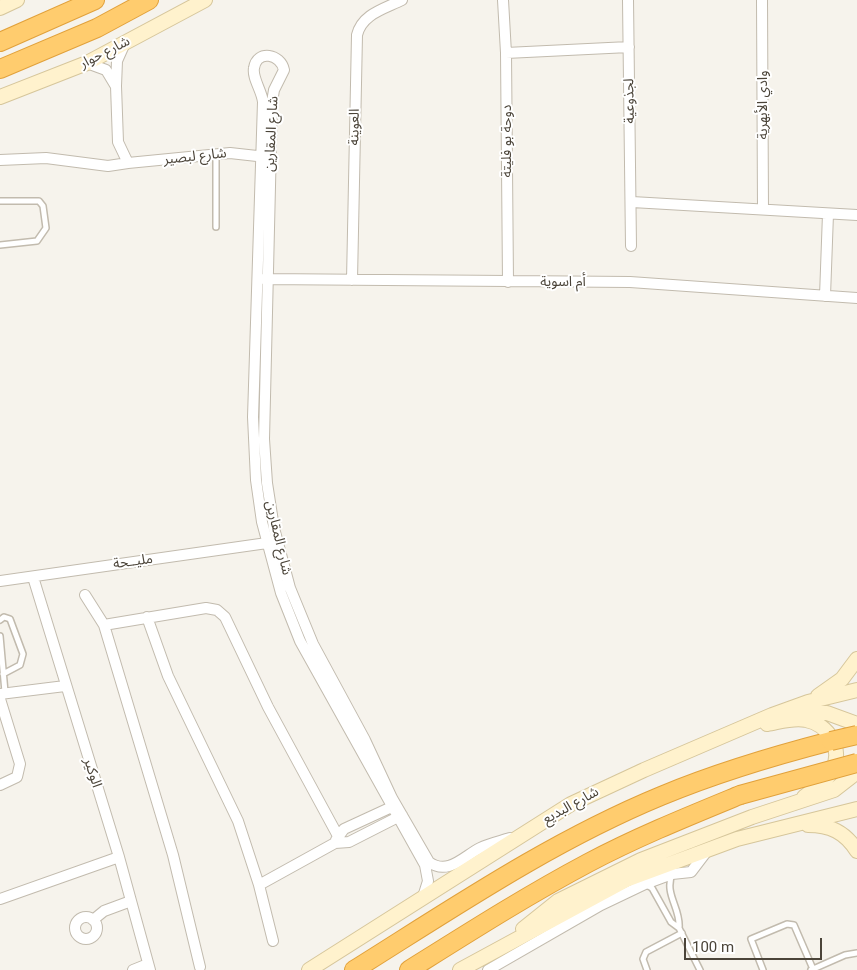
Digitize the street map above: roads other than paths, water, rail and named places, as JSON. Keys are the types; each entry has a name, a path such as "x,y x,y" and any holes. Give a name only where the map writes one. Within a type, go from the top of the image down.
{"highway":[{"path":"0,42 95,0"},
{"name":"شارع حوار","path":"0,69 97,28 149,0"},
{"name":"شارع البديع","path":"354,970 570,839 662,795 736,768 857,735"},
{"path":"409,970 505,909 589,863 673,822 740,794 857,763"}],"main road":[{"path":"0,8 17,0"},
{"name":"شارع حوار","path":"0,97 87,63 205,0"},
{"path":"808,702 842,680 857,660"},
{"name":"شارع البديع","path":"309,970 422,901 549,817 597,792 772,715 808,702 857,690"},
{"path":"772,715 827,712 857,724"},
{"path":"744,728 804,719 817,723 827,731 834,742 836,756 833,769 826,780 795,804"},
{"path":"508,944 537,916 558,901 641,860 752,817 834,790 857,772"},
{"path":"460,970 604,890 711,847 857,809"},
{"path":"780,828 811,825 829,827 842,833 857,851"}],"street":[{"name":"العوينة","path":"352,280 357,35 361,24 368,16 402,0"},
{"name":"دوحة بو فليتة","path":"503,0 506,53 508,282"},
{"name":"لجذوعية","path":"628,0 632,202 631,246"},
{"name":"وادي الأبهرية","path":"762,0 763,209"},
{"path":"125,43 117,61 116,86 118,142 128,164"},
{"path":"506,53 629,46"},
{"name":"شارع المقارين","path":"263,278 271,163 272,96 284,70 279,60 269,55 258,60 254,70 262,96 261,156 264,439 272,542 310,638 365,740 394,806 426,858 437,867 452,866 485,846 522,836"},
{"path":"87,63 106,70 116,86"},
{"name":"شارع لبصير","path":"0,160 46,158 108,166 216,153 261,156"},
{"path":"261,156 271,163"},
{"path":"632,202 857,215"},
{"path":"825,296 828,214"},
{"name":"أم اسوية","path":"263,278 630,282 857,298"},
{"name":"مليــحة","path":"0,581 272,542"},
{"name":"الوكير","path":"33,577 64,686 119,857 149,967"},
{"path":"85,595 104,625 173,855 200,967"},
{"path":"104,625 206,608 217,610 225,617 268,707 337,839 349,842 400,816"},
{"path":"147,618 168,676 238,820 259,885 273,941"},
{"path":"0,785 17,777 20,764 2,695 64,686"},
{"path":"259,885 337,839 344,829 394,806"},
{"name":"شارع المقارين","path":"400,816 427,870 427,886 422,901"},
{"path":"494,969 600,905 672,874 691,872 703,854 711,847"},
{"path":"0,898 119,857"},
{"path":"93,920 104,911 131,901"},
{"path":"132,970 149,967"}],"lane":[{"path":"216,153 216,226"},
{"path":"0,202 39,201 43,206 46,228 36,241 0,245"},
{"path":"0,620 4,617 10,619 23,654 20,665 3,674"},
{"path":"0,636 3,674 2,695"},
{"path":"672,874 668,888 680,917 681,930 700,970"},
{"path":"645,884 652,888 670,922 681,930"},
{"path":"764,970 752,939 787,924 794,926 812,970 845,954 857,953"},
{"path":"647,970 643,959 646,952 681,930"}]}
